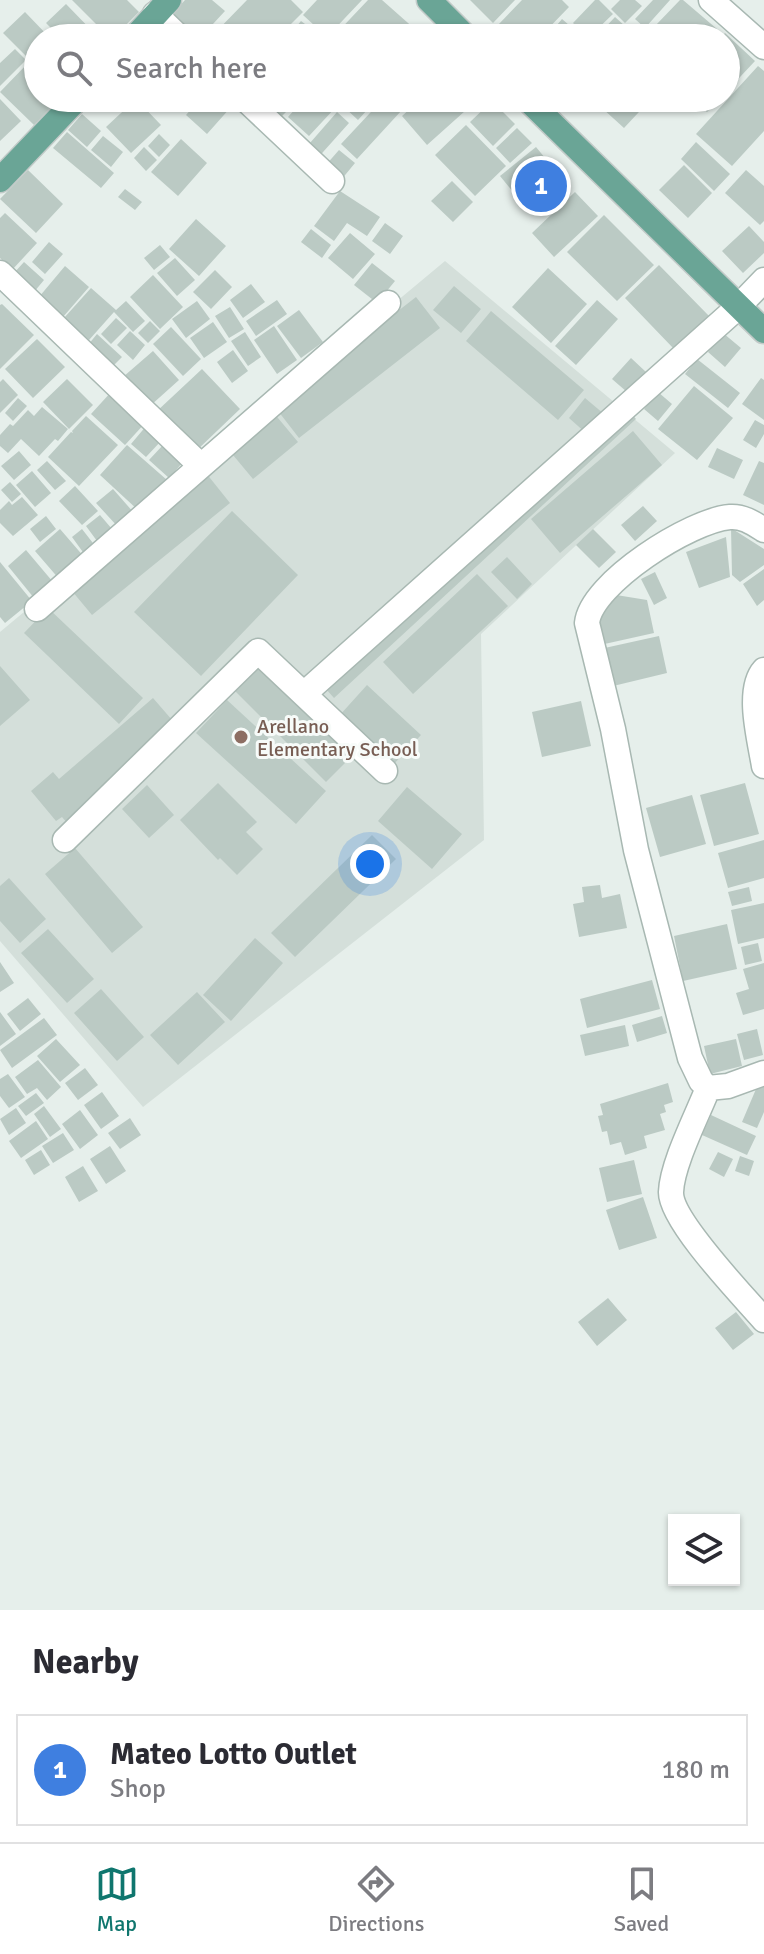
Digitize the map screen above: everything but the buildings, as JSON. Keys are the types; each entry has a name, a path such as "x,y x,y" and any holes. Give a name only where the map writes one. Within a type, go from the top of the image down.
{"main road":[{"path":"429,0 453,24"},
{"path":"147,24 162,7"},
{"path":"0,180 65,112"},
{"path":"540,112 764,331"}],"street":[{"path":"711,0 738,24"},
{"path":"740,26 764,47"},
{"path":"259,112 332,181"},
{"path":"0,273 200,465"},
{"path":"305,693 738,307 764,280"},
{"path":"37,609 388,303"},
{"path":"708,1088 701,1081 690,1058 643,879 613,729 588,633 587,615 604,590 626,571 682,535 732,517 747,520 764,530"},
{"path":"65,840 258,651 385,771"},
{"path":"764,670 757,679 755,698 764,766"},
{"path":"708,1088 728,1086 764,1073"},
{"path":"708,1088 672,1182 671,1201 683,1223 764,1320"}],"shaded area":[{"name":"Arellano Elementary School","path":"445,261 675,453 481,634 484,840 143,1107 0,941 0,632"}],"place":[{"name":"Mateo Lotto Outlet","path":"541,186"},
{"name":"Arellano Elementary School","path":"241,737"}]}
